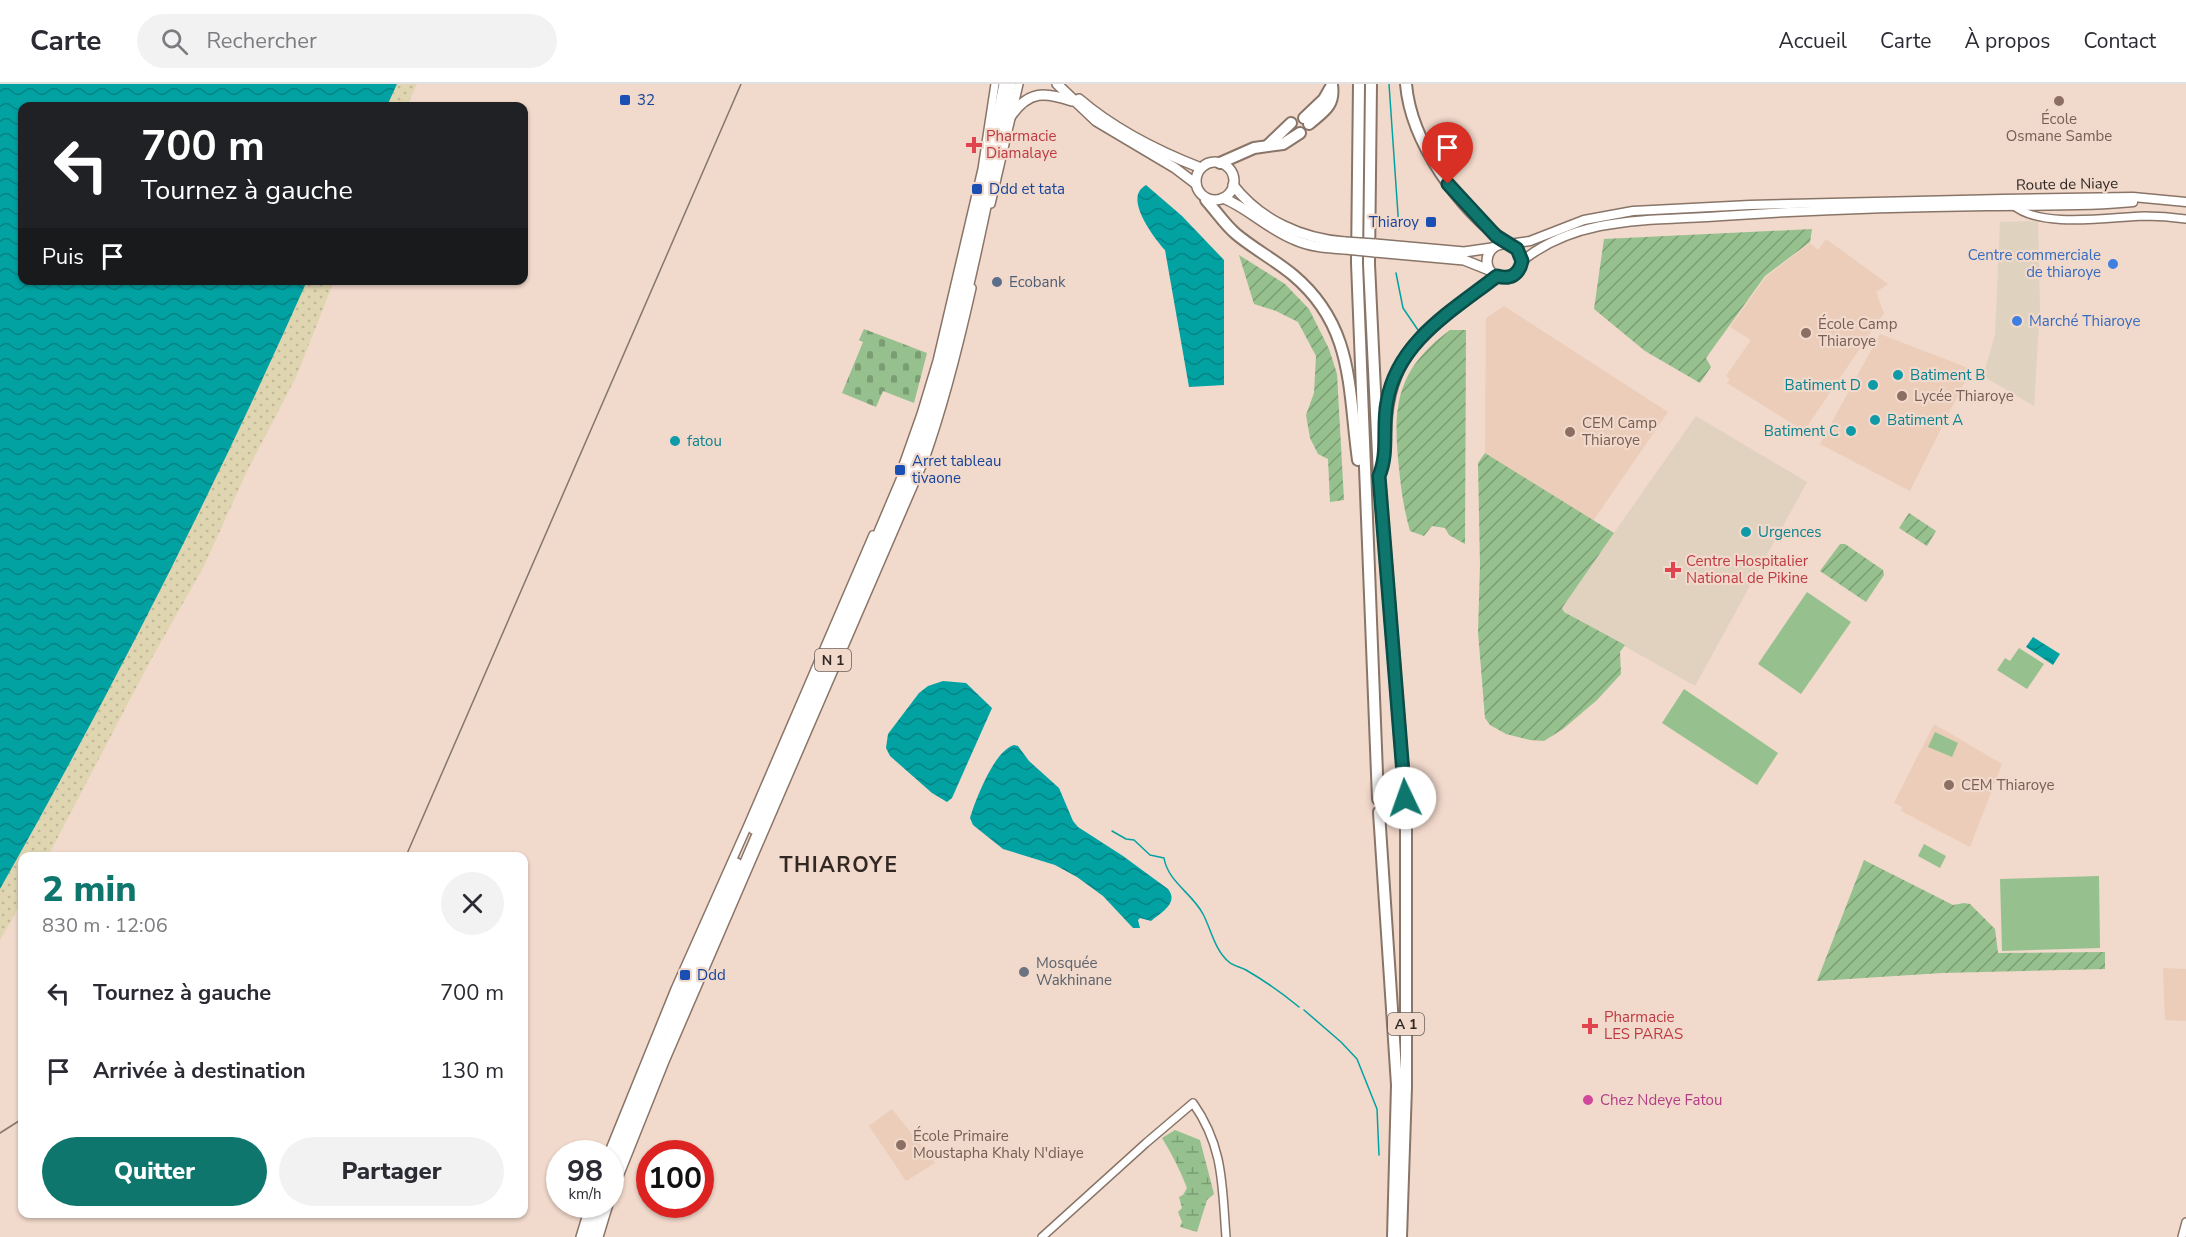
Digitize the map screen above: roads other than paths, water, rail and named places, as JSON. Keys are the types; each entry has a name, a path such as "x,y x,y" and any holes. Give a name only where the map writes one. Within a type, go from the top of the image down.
{"highway":[{"path":"1305,119 1332,84"},
{"path":"1359,84 1356,263 1378,799"},
{"path":"1371,84 1369,264 1379,476 1405,798"},
{"path":"1406,84 1412,117 1438,170 1457,195 1508,244"},
{"path":"1220,163 1254,147 1267,146 1296,128"},
{"path":"1206,200 1234,232 1295,276 1313,295 1328,317 1346,361 1352,395 1358,460 1364,473"},
{"path":"1379,476 1385,461 1387,399 1402,361 1424,333 1493,273"},
{"name":"A 1","path":"1401,1237 1406,1087 1406,811"},
{"name":"A 1","path":"1379,812 1398,1085 1393,1237"}],"main road":[{"name":"N 1","path":"624,1151 903,503 921,455 947,371 999,153 1004,117 1004,84"},
{"name":"N 1","path":"619,1140 920,435 943,360 1011,84"},
{"path":"1057,84 1104,127 1175,168 1196,184"},
{"path":"1064,84 1092,109 1124,132 1201,168"},
{"path":"1004,117 1024,100 1041,94 1073,101"},
{"path":"1345,246 1290,230 1246,200 1233,185 1229,169 1220,163 1207,164 1197,175 1198,190 1206,200 1223,198 1237,204 1293,239 1316,247 1345,246 1464,252 1492,248 1502,243 1530,241 1593,222"},
{"path":"1223,198 1233,185"},
{"name":"Route de Niaye","path":"1593,222 1984,202 2124,197 2139,199"},
{"path":"2139,199 2186,202"},
{"name":"Route de Niaye","path":"1984,202 2013,205 2116,203 2133,202 2139,199"},
{"path":"1522,261 1560,238 1593,222"},
{"path":"1375,248 1464,260 1504,278 1511,277 1519,271 1522,261 1517,249 1508,244"},
{"path":"1492,248 1487,258 1493,273"},
{"path":"586,1237 591,1218"},
{"path":"593,1237 594,1218"}],"street":[{"path":"614,1140 670,999 758,803 908,451 932,376 982,169 995,84"},
{"path":"1004,117 1019,84"},
{"path":"2013,205 2028,214 2056,219 2144,216 2186,219"},
{"path":"624,1162 664,1058"},
{"path":"1042,1237 1193,1103 1203,1116 1215,1145 1222,1179 1226,1237"},
{"path":"580,1237 589,1218"},
{"path":"599,1237 605,1218"},
{"path":"2182,1237 2186,1222"}],"water":[{"path":"0,84 397,84 389,102 18,102 18,285 305,285 236,435 161,588 42,815 21,852 18,852 18,857 0,889"},
{"path":"1146,185 1182,216 1224,260 1224,385 1189,387 1165,250 1145,222 1138,206 1139,192"},
{"path":"2033,637 2060,654 2053,665 2026,647"},
{"path":"943,681 966,683 992,708 952,798 947,802 932,793 890,756 886,748 888,734 919,693 928,686"},
{"path":"1014,745 1018,746 1029,761 1059,788 1073,821 1078,827 1168,889 1172,899 1164,911 1151,921 1140,918 1138,920 1140,928 1133,928 1103,896 1077,877 1055,865 1003,849 973,825 970,818 987,777 1000,756"}],"waterway":[{"path":"1389,84 1399,229"},
{"path":"1396,273 1403,308 1418,330"},
{"path":"1112,831 1126,839 1134,840 1150,855 1164,858 1170,874 1203,914 1224,957 1267,983 1299,1007"},
{"path":"1304,1010 1357,1059 1377,1109 1379,1155"}],"railway":[{"path":"408,852 741,84"},
{"path":"0,1133 18,1122"}],"place":[{"name":"32","path":"625,100"},
{"name":"École Osmane Sambe","path":"2059,101"},
{"name":"Pharmacie Diamalaye","path":"974,145"},
{"name":"Ddd et tata","path":"977,189"},
{"name":"Thiaroy","path":"1431,222"},
{"name":"Centre commerciale de thiaroye","path":"2113,264"},
{"name":"Ecobank","path":"997,282"},
{"name":"Marché Thiaroye","path":"2017,321"},
{"name":"École Camp Thiaroye","path":"1806,333"},
{"name":"Batiment B","path":"1898,375"},
{"name":"Batiment D","path":"1873,385"},
{"name":"Lycée Thiaroye","path":"1902,396"},
{"name":"Batiment A","path":"1875,420"},
{"name":"Batiment C","path":"1851,431"},
{"name":"CEM Camp Thiaroye","path":"1570,432"},
{"name":"fatou","path":"675,441"},
{"name":"Arret tableau tivaone","path":"900,470"},
{"name":"Urgences","path":"1746,532"},
{"name":"Centre Hospitalier National de Pikine","path":"1673,570"},
{"name":"CEM Thiaroye","path":"1949,785"},
{"name":"Mosquée Wakhinane","path":"1024,972"},
{"name":"Ddd","path":"685,975"},
{"name":"Pharmacie LES PARAS","path":"1590,1026"},
{"name":"Chez Ndeye Fatou","path":"1588,1100"},
{"name":"École Primaire Moustapha Khaly N'diaye","path":"901,1145"}],"district":[{"name":"THIAROYE","path":"839,865"}]}
